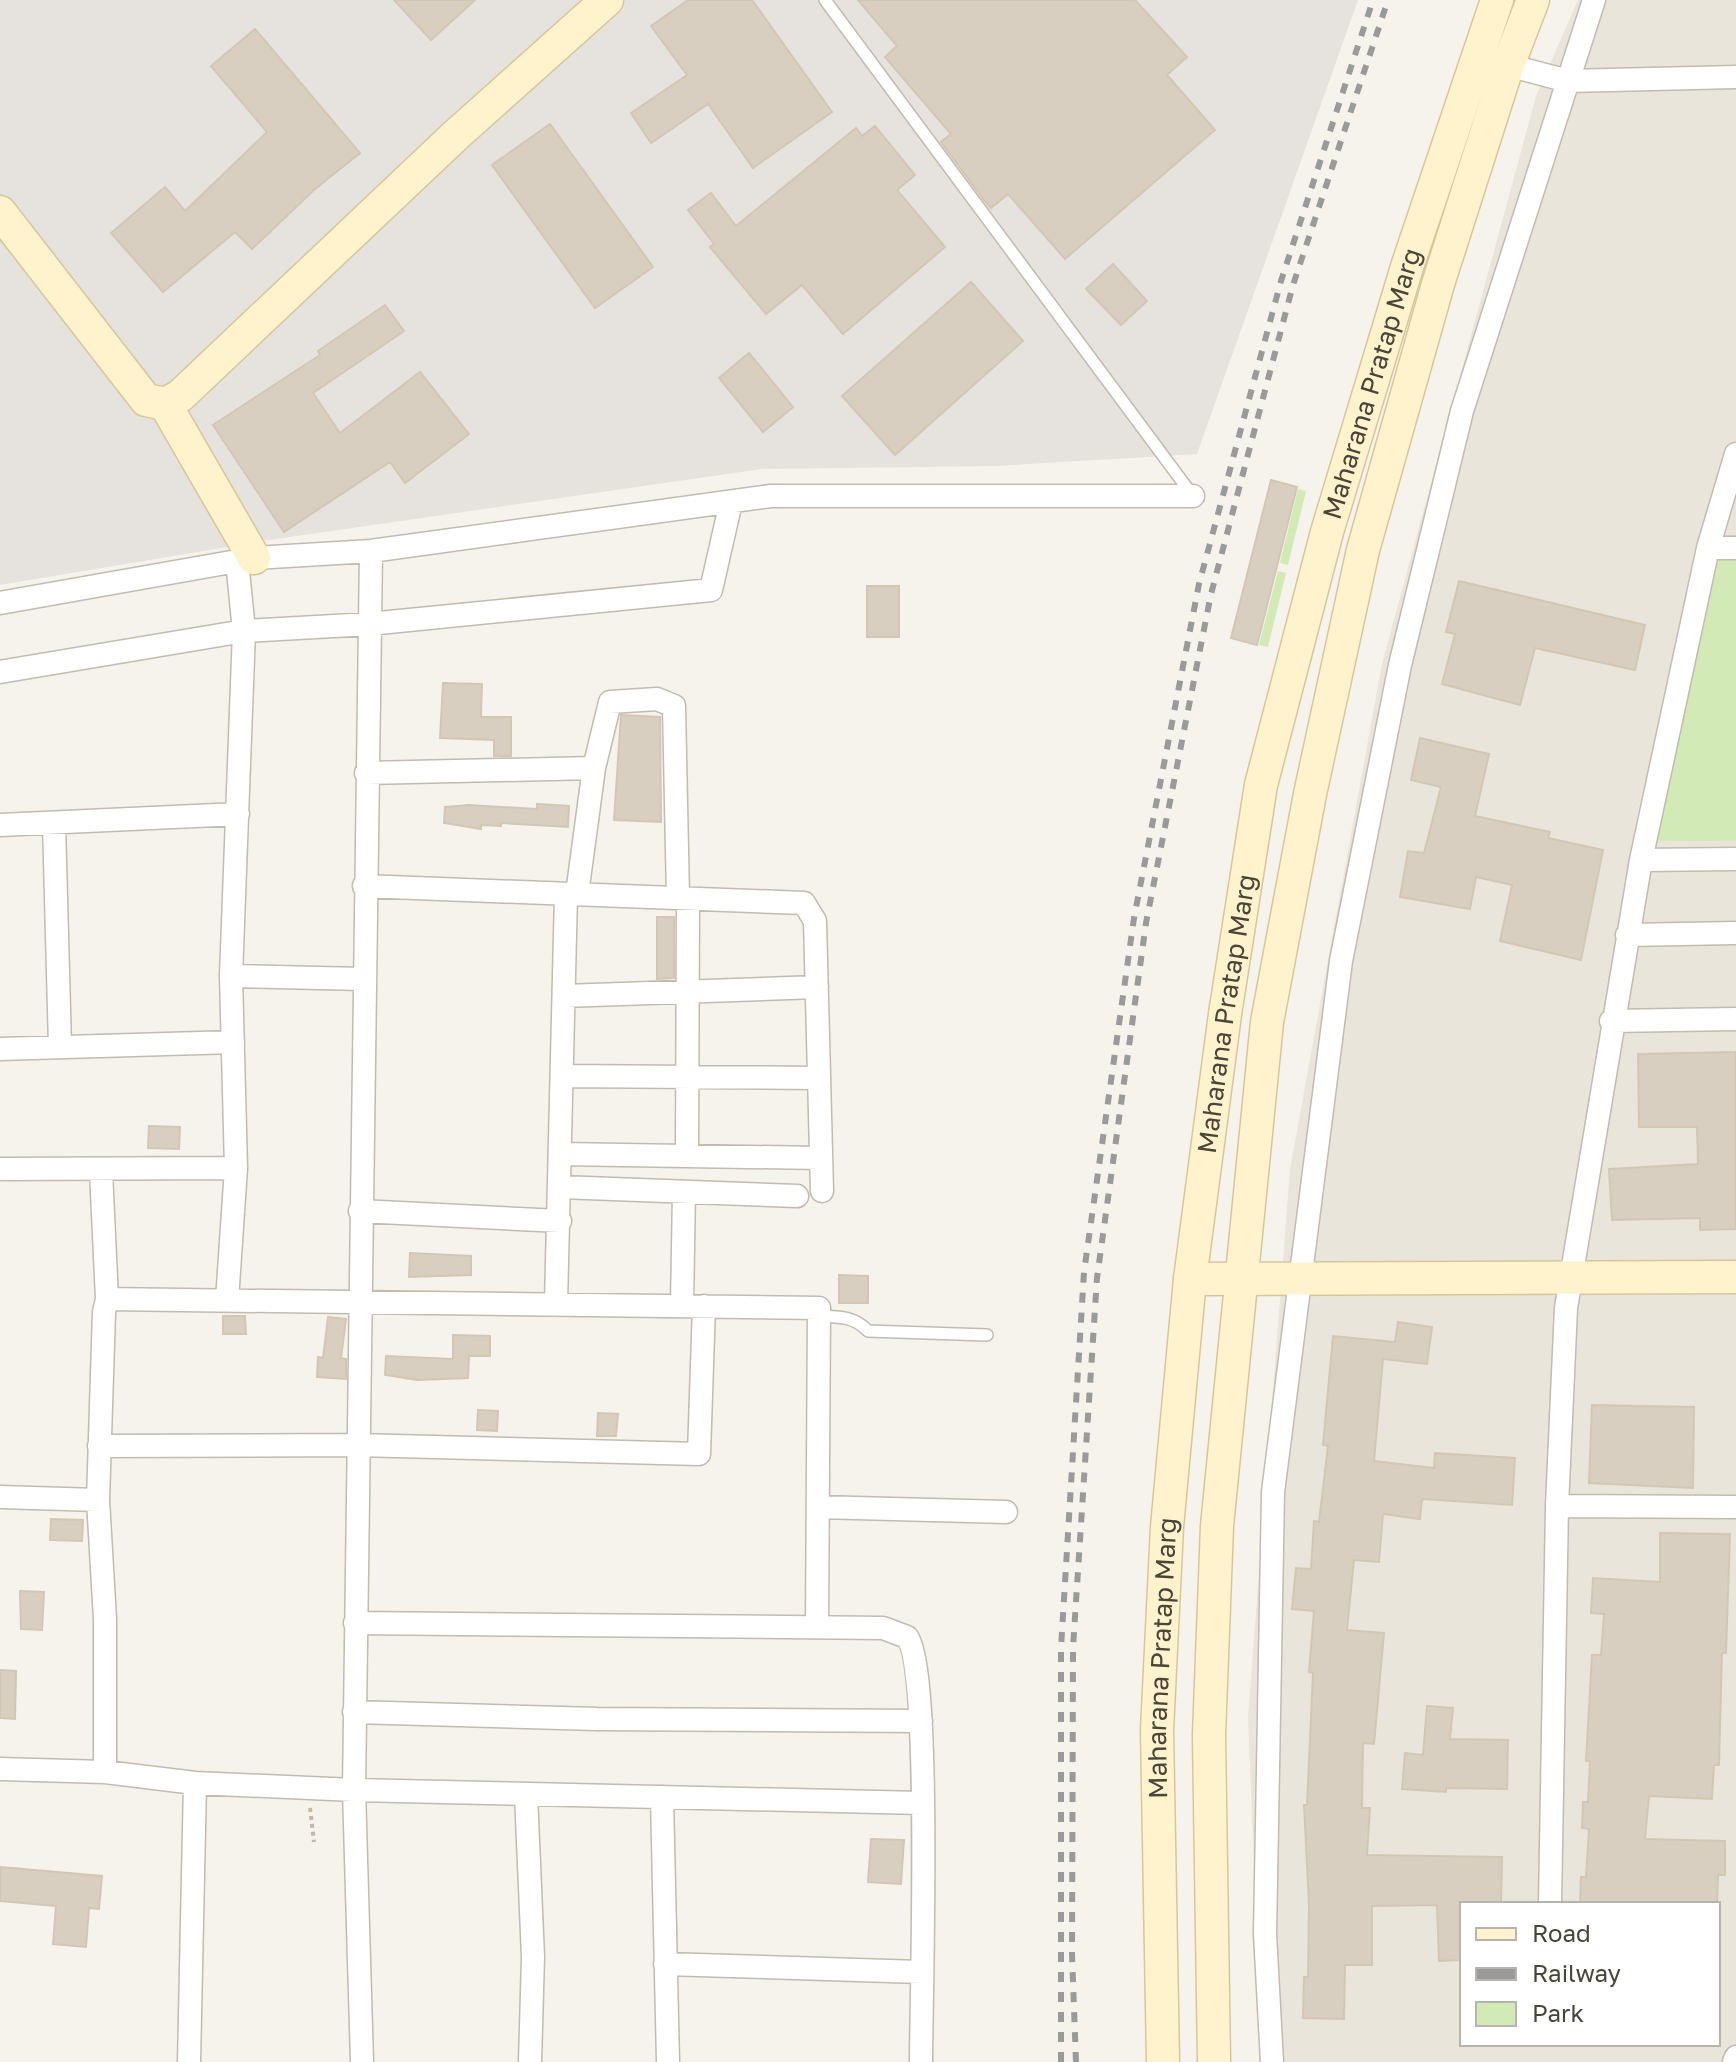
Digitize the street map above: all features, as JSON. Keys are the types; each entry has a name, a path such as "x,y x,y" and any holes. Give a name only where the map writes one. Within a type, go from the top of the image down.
{"main road":[{"path":"0,212 146,400 165,404 180,396 456,135 607,0"},
{"name":"Maharana Pratap Marg","path":"1214,2062 1209,1735 1217,1526 1267,1022 1310,794 1359,565 1438,284 1493,61 1497,0"},
{"name":"Maharana Pratap Marg","path":"1163,2062 1157,1730 1167,1527 1190,1279 1225,1014 1261,785 1331,517 1407,267 1493,61 1533,0"},
{"path":"165,404 246,560"},
{"path":"1190,1279 1736,1277"}],"street":[{"path":"1272,2062 1265,1934 1273,1492 1341,961 1400,665 1462,411 1594,0"},
{"path":"1493,61 1568,81 1736,77"},
{"path":"1550,1902 1557,1506 1571,1279 1611,1021 1641,860 1708,548 1736,454"},
{"path":"0,603 246,560 371,551 771,496 1193,496"},
{"path":"0,672 244,631 369,624 711,590 731,502"},
{"path":"1708,548 1736,548"},
{"path":"362,2062 354,1712 371,551"},
{"path":"227,1300 236,1168 231,976 246,560"},
{"path":"556,1303 564,996 571,894 594,768 610,702 657,699 674,706 688,992 687,1156"},
{"path":"366,773 594,768"},
{"path":"0,825 238,814"},
{"path":"54,823 60,1047"},
{"path":"1641,860 1736,859"},
{"path":"364,886 796,901 810,906 815,921 822,1191"},
{"path":"1627,935 1736,933"},
{"path":"231,976 363,979"},
{"path":"564,996 817,987"},
{"path":"1611,1021 1736,1019"},
{"path":"0,1049 233,1042"},
{"path":"562,1076 818,1078"},
{"path":"561,1154 820,1158"},
{"path":"0,1169 101,1171 236,1168"},
{"path":"101,1171 107,1299 104,1312 98,1500 105,1619 105,1772"},
{"path":"560,1187 797,1196"},
{"path":"99,1446 357,1445 699,1454 693,1306 684,1192"},
{"path":"360,1211 560,1221"},
{"path":"107,1299 819,1308 817,1627"},
{"path":"0,1497 98,1500"},
{"path":"1557,1506 1736,1507"},
{"path":"818,1507 1006,1512"},
{"path":"355,1623 883,1628 907,1637 915,1658 921,1721 921,2062"},
{"path":"354,1712 597,1719 921,1721"},
{"path":"0,1769 105,1772 195,1783 354,1790 921,1803"},
{"path":"189,2062 195,1783"},
{"path":"526,1794 533,1957 530,2062"},
{"path":"662,1797 668,2062"},
{"path":"665,1964 921,1972"}],"lane":[{"path":"825,0 1193,496"},
{"path":"819,1316 845,1317 859,1322 868,1331 987,1335"}],"path":[{"path":"308,1787 314,1842"}],"shaded area":[{"path":"0,0 1358,0 1197,454 997,466 762,469 269,540 0,585"},
{"path":"1578,0 1736,0 1736,2062 1262,2062 1248,1717 1290,1169 1382,664 1536,96"}],"green space":[{"path":"1298,489 1306,491 1288,565 1280,563"},
{"path":"1720,554 1736,554 1736,841 1655,841"},
{"path":"1278,571 1286,573 1268,647 1259,645"}],"building":[{"path":"394,0 475,0 431,40"},
{"path":"688,0 752,0 832,112 753,168 708,104 651,143 631,113 687,75 651,26"},
{"path":"858,0 1135,0 1187,57 1167,75 1215,130 1065,259 1008,194 991,208 984,200 941,142 951,134 885,57 897,46"},
{"path":"255,29 360,153 315,189 252,249 235,232 163,292 111,233 165,187 185,211 267,132 211,66"},
{"path":"550,124 653,267 595,308 492,165"},
{"path":"875,126 915,175 897,190 945,247 843,334 802,285 766,314 710,247 714,244 688,210 711,193 736,226 856,128 862,136"},
{"path":"1113,264 1147,301 1121,325 1086,289"},
{"path":"971,282 1023,341 895,455 842,396"},
{"path":"385,305 404,331 313,393 340,433 420,372 469,434 405,483 390,462 284,532 213,425 320,355 318,351"},
{"path":"749,353 793,407 763,432 719,378"},
{"path":"1271,480 1297,487 1257,645 1231,638"},
{"path":"1459,581 1645,625 1635,670 1535,648 1520,705 1442,684 1455,634 1446,632"},
{"path":"867,586 899,586 899,637 867,637"},
{"path":"443,683 482,684 481,717 511,717 511,756 494,756 494,740 440,738"},
{"path":"621,715 660,717 661,822 614,820"},
{"path":"1420,738 1489,754 1475,816 1550,832 1548,838 1603,850 1581,960 1500,941 1512,885 1476,877 1470,909 1400,897 1408,851 1424,853 1441,787 1411,780"},
{"path":"537,804 569,806 568,827 501,823 501,826 481,825 481,829 444,823 445,807 469,805 537,809"},
{"path":"657,917 674,917 674,978 657,979"},
{"path":"1736,1052 1736,1229 1700,1230 1700,1218 1612,1220 1609,1169 1698,1164 1697,1127 1639,1127 1638,1054"},
{"path":"149,1126 180,1127 179,1149 148,1148"},
{"path":"410,1253 471,1256 471,1275 409,1277"},
{"path":"839,1275 868,1276 868,1303 839,1303"},
{"path":"223,1316 245,1316 246,1334 223,1334"},
{"path":"328,1317 346,1319 341,1358 346,1359 346,1379 317,1377 318,1357 323,1358"},
{"path":"1398,1322 1432,1327 1427,1364 1383,1359 1374,1461 1434,1468 1435,1453 1515,1458 1512,1505 1422,1499 1420,1519 1383,1514 1379,1562 1354,1560 1347,1630 1384,1633 1374,1744 1363,1743 1362,1808 1370,1808 1367,1855 1502,1857 1501,1902 1460,1902 1460,1960 1439,1961 1437,1905 1372,1906 1372,1965 1345,1965 1344,2019 1303,2018 1304,1977 1308,1977 1309,1905 1304,1805 1307,1805 1313,1673 1309,1672 1314,1611 1292,1609 1296,1568 1311,1569 1314,1521 1319,1522 1328,1446 1323,1445 1333,1336 1395,1342"},
{"path":"453,1335 490,1336 490,1356 469,1356 468,1378 417,1380 385,1375 386,1356 453,1359"},
{"path":"1592,1405 1694,1407 1693,1488 1589,1483"},
{"path":"478,1410 498,1411 497,1431 477,1430"},
{"path":"598,1413 618,1414 616,1436 597,1436"},
{"path":"51,1519 83,1520 82,1541 50,1540"},
{"path":"1660,1533 1730,1534 1719,1765 1714,1765 1712,1799 1649,1796 1645,1839 1725,1841 1725,1875 1718,1875 1717,1902 1580,1902 1581,1877 1586,1877 1589,1829 1582,1828 1583,1802 1588,1802 1590,1761 1586,1761 1592,1655 1601,1655 1604,1614 1591,1613 1593,1578 1660,1582"},
{"path":"20,1591 44,1592 42,1630 21,1629"},
{"path":"0,1670 16,1671 15,1719 0,1718"},
{"path":"1427,1706 1453,1708 1450,1739 1508,1740 1507,1789 1446,1788 1446,1792 1402,1789 1405,1753 1423,1755"},
{"path":"871,1839 904,1840 901,1884 868,1882"},
{"path":"0,1867 102,1876 99,1909 89,1908 86,1947 53,1944 56,1906 0,1901"}],"railway":[{"path":"1061,2062 1061,1648 1084,1272 1134,918 1199,584 1281,281 1373,0"},
{"path":"1076,2062 1072,1954 1073,1648 1097,1278 1146,923 1211,594 1293,285 1388,0"}]}
